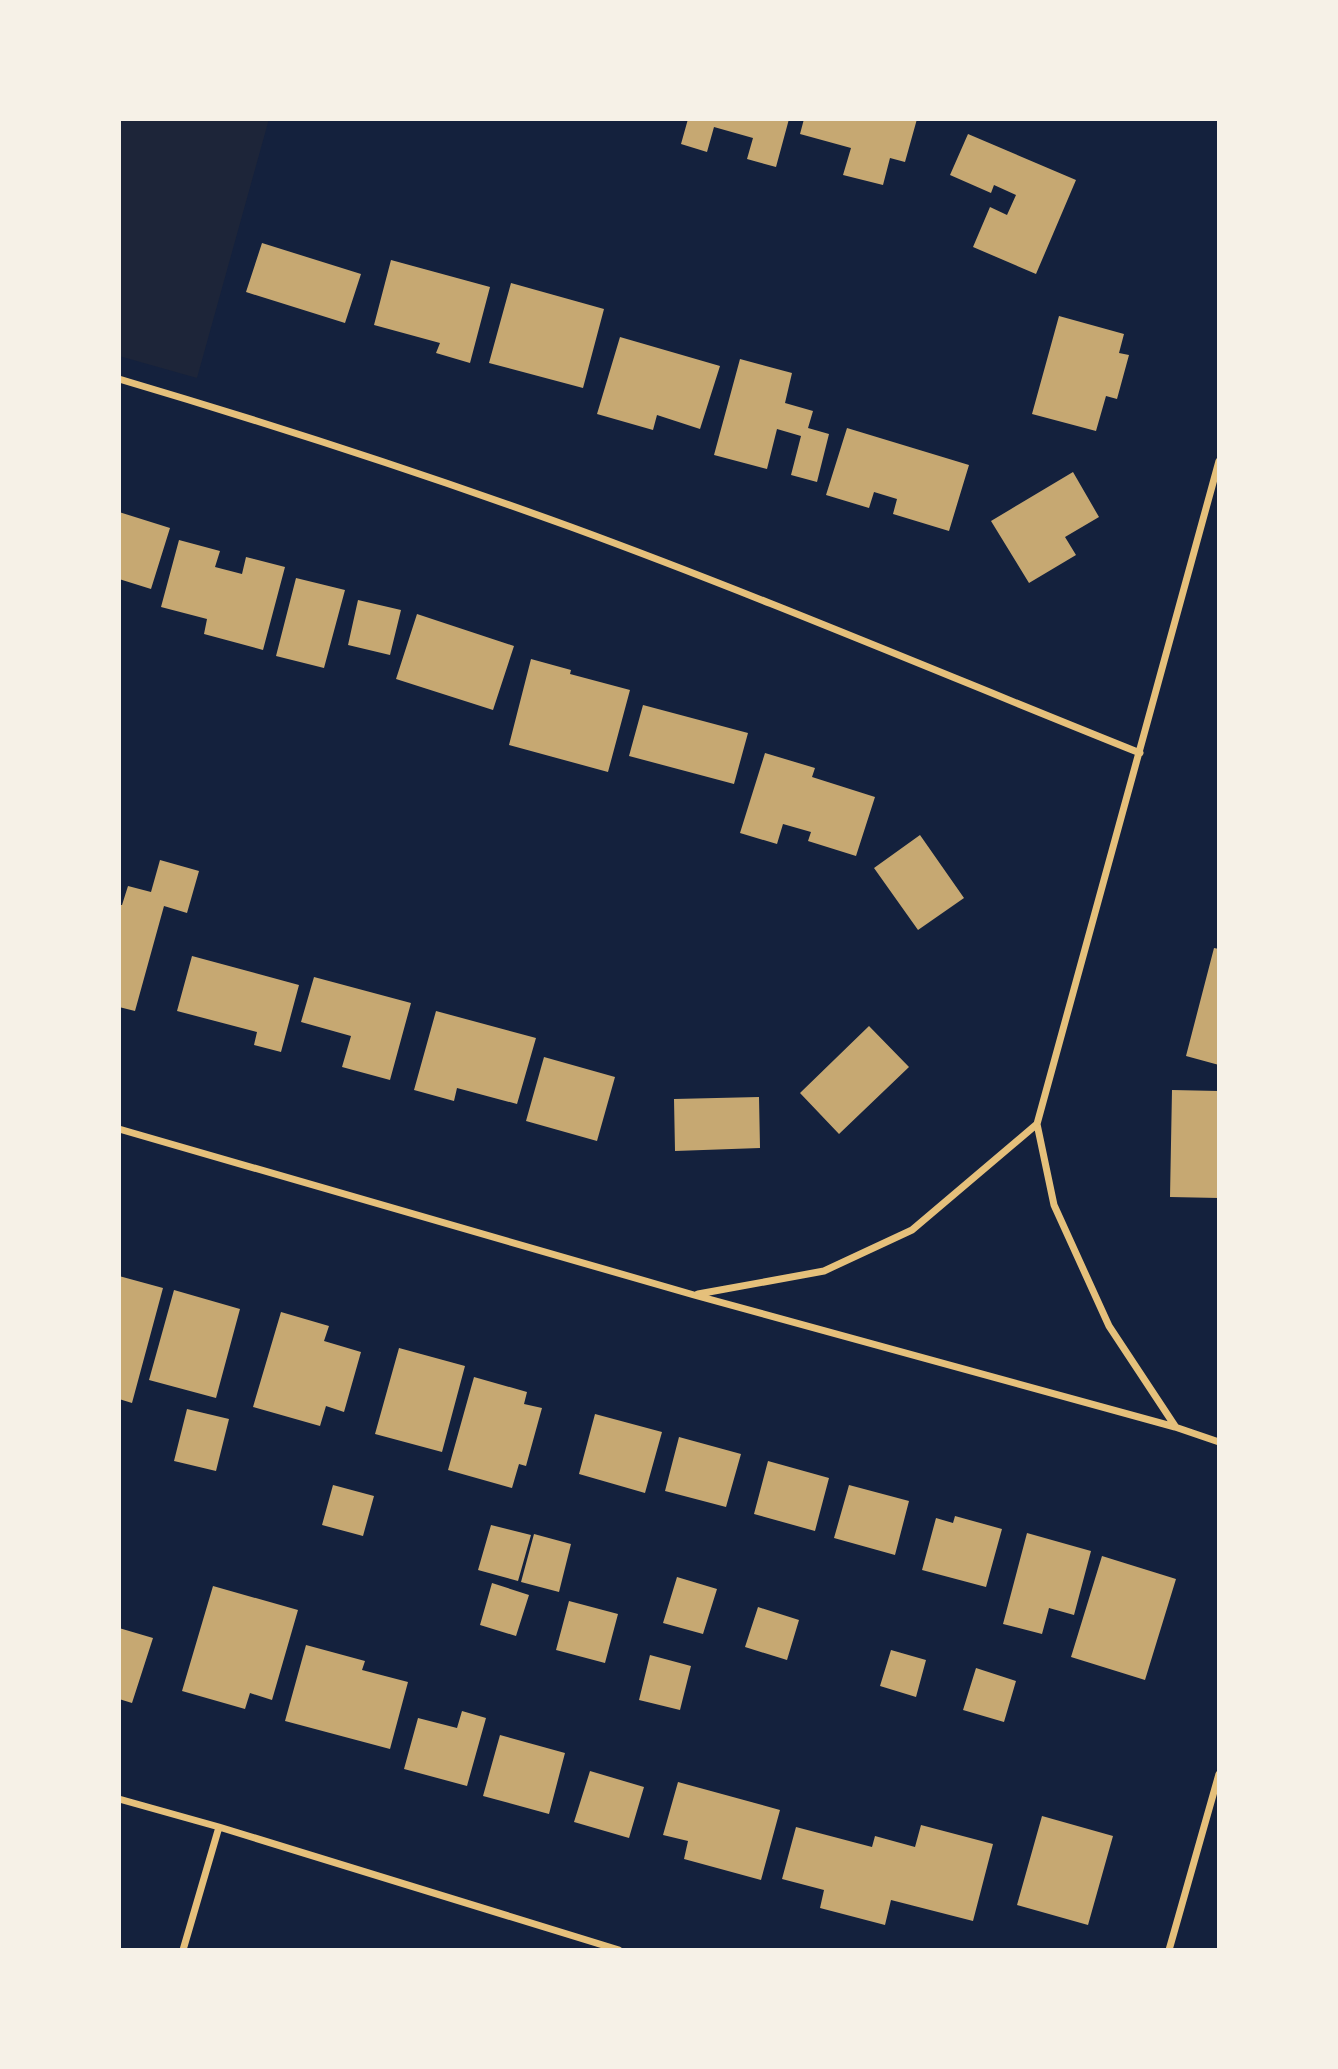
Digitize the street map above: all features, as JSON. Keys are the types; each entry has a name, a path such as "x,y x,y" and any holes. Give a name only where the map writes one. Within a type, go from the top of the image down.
{"street":[{"path":"119,379 382,461 572,527 1140,753"},
{"path":"1175,1427 1109,1326 1054,1205 1037,1124 1219,461"},
{"path":"694,1295 824,1271 912,1230 1037,1124"},
{"path":"119,1129 694,1295 1175,1427 1219,1442"},
{"path":"1169,1950 1219,1774"},
{"path":"119,1799 219,1827 619,1950"},
{"path":"183,1950 219,1827"}],"shaded area":[{"path":"119,119 269,119 197,378 119,356"}],"building":[{"path":"688,119 789,119 776,167 747,159 753,138 714,127 707,152 681,144"},
{"path":"804,119 917,119 905,162 890,158 883,185 843,175 851,148 800,134"},
{"path":"968,134 1076,180 1036,274 973,247 990,207 1007,215 1016,195 994,185 991,193 950,175"},
{"path":"262,243 361,274 345,323 246,292"},
{"path":"391,260 490,287 470,363 436,353 440,343 374,325"},
{"path":"511,283 604,309 583,388 489,363"},
{"path":"1059,316 1124,334 1119,353 1129,355 1117,399 1106,396 1096,431 1032,414"},
{"path":"620,337 720,366 700,429 657,415 653,430 597,414"},
{"path":"740,359 792,373 785,403 813,411 808,428 829,434 817,482 791,475 801,436 777,429 767,469 714,455"},
{"path":"847,428 969,465 949,531 893,514 897,499 874,492 869,508 826,495"},
{"path":"1073,472 1099,517 1065,537 1076,555 1029,583 991,521"},
{"path":"119,512 170,528 151,589 119,579"},
{"path":"179,540 220,551 215,567 242,574 246,557 285,567 263,650 204,634 207,619 161,607"},
{"path":"296,578 345,590 324,668 276,656"},
{"path":"358,600 401,610 390,655 348,645"},
{"path":"417,614 514,646 493,710 396,679"},
{"path":"531,659 571,670 570,674 630,690 608,772 509,745"},
{"path":"643,705 748,733 734,784 629,756"},
{"path":"765,753 815,768 812,777 875,797 856,856 808,841 811,832 783,824 777,844 740,833"},
{"path":"920,835 964,898 918,930 874,868"},
{"path":"160,860 199,871 187,913 164,906 135,1011 119,1007 119,905 122,905 128,886 151,892"},
{"path":"1214,948 1219,949 1219,1065 1186,1056"},
{"path":"192,956 299,985 281,1052 254,1045 257,1032 177,1011"},
{"path":"314,977 411,1003 390,1080 342,1067 351,1036 301,1022"},
{"path":"436,1011 536,1038 517,1104 457,1088 454,1101 414,1090"},
{"path":"869,1026 909,1067 839,1134 800,1093"},
{"path":"544,1057 615,1077 597,1141 526,1121"},
{"path":"1172,1090 1219,1091 1219,1198 1170,1197"},
{"path":"759,1097 760,1148 675,1151 674,1099"},
{"path":"119,1276 163,1288 132,1403 119,1399"},
{"path":"174,1290 240,1309 216,1398 149,1380"},
{"path":"281,1312 329,1326 324,1341 361,1352 344,1412 326,1406 320,1426 253,1407"},
{"path":"399,1348 465,1366 442,1452 375,1434"},
{"path":"474,1377 527,1392 524,1404 542,1408 526,1466 519,1464 512,1488 448,1470"},
{"path":"187,1409 229,1419 216,1471 174,1461"},
{"path":"595,1414 662,1432 645,1493 579,1474"},
{"path":"679,1437 741,1454 726,1507 665,1491"},
{"path":"768,1461 829,1478 815,1531 754,1514"},
{"path":"333,1485 374,1496 363,1536 322,1525"},
{"path":"849,1485 909,1501 895,1555 834,1538"},
{"path":"955,1516 1002,1529 986,1587 922,1570 936,1518 953,1523"},
{"path":"491,1525 531,1535 518,1581 478,1570"},
{"path":"1027,1533 1091,1551 1074,1615 1049,1608 1042,1634 1003,1624"},
{"path":"534,1534 571,1544 559,1592 521,1582"},
{"path":"1102,1556 1176,1579 1145,1680 1071,1657"},
{"path":"677,1577 717,1589 703,1634 663,1623"},
{"path":"492,1583 529,1595 516,1636 480,1625"},
{"path":"213,1586 298,1610 272,1700 250,1693 245,1709 182,1691"},
{"path":"569,1601 618,1614 605,1663 556,1650"},
{"path":"758,1607 799,1620 787,1660 745,1647"},
{"path":"119,1628 153,1638 132,1703 119,1699"},
{"path":"306,1645 365,1661 362,1670 408,1682 390,1749 285,1721"},
{"path":"891,1650 926,1660 916,1697 880,1686"},
{"path":"650,1655 691,1666 680,1710 639,1700"},
{"path":"976,1668 1016,1681 1004,1722 963,1710"},
{"path":"462,1711 486,1718 467,1786 404,1769 418,1718 457,1728"},
{"path":"500,1735 565,1753 549,1814 483,1796"},
{"path":"590,1771 644,1787 629,1838 574,1822"},
{"path":"678,1782 780,1810 761,1880 684,1859 688,1841 663,1835"},
{"path":"1042,1816 1113,1836 1088,1925 1017,1905"},
{"path":"921,1825 993,1844 973,1921 891,1900 885,1925 820,1908 824,1890 782,1879 796,1827 872,1847 875,1836 915,1847"}]}
